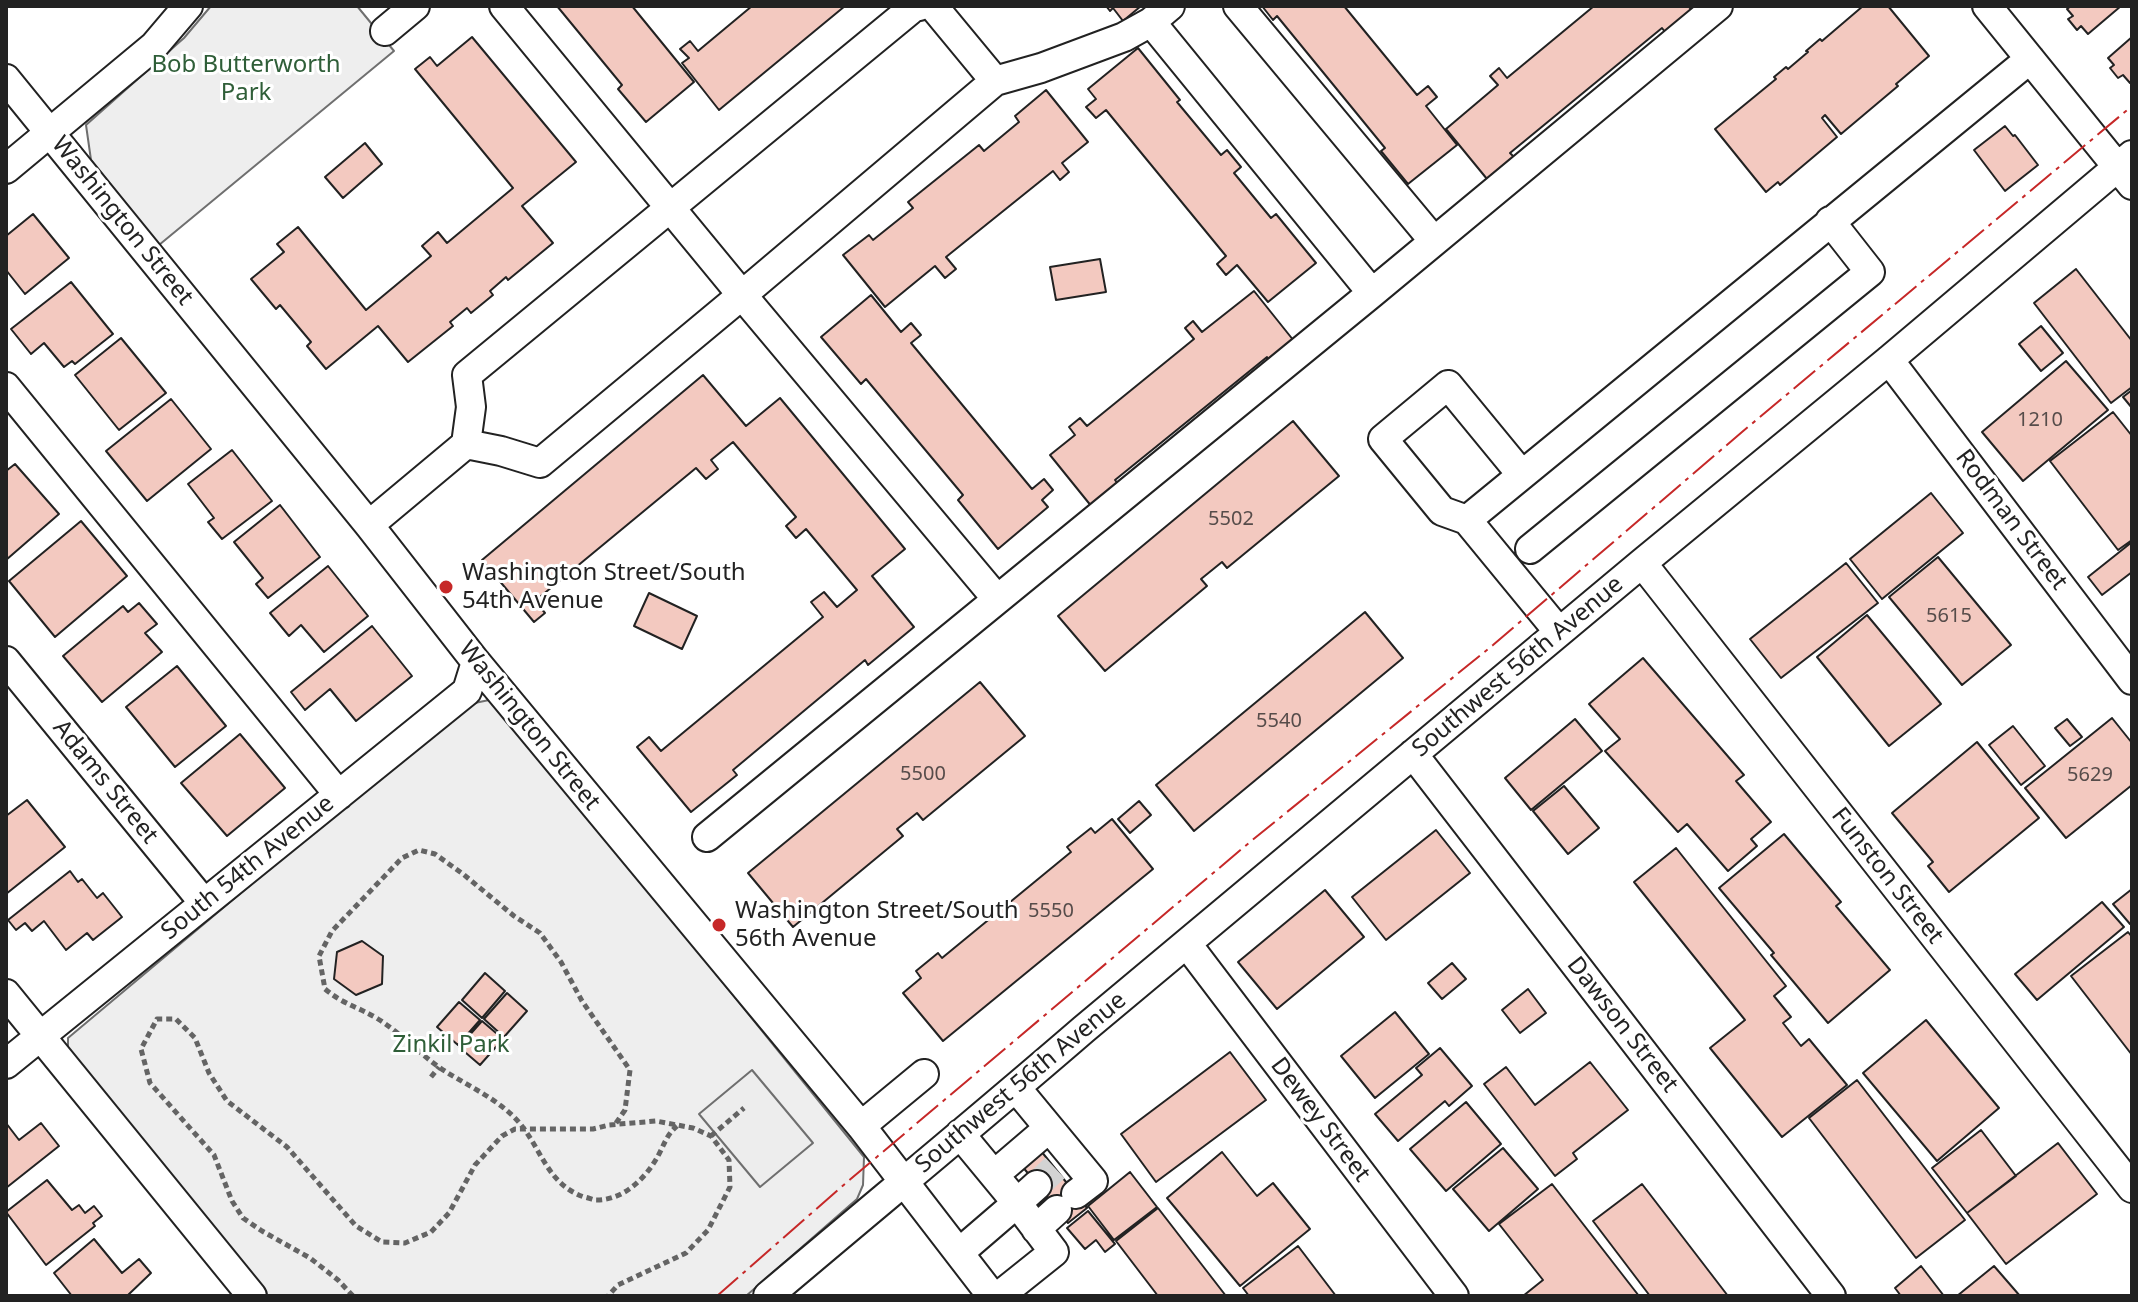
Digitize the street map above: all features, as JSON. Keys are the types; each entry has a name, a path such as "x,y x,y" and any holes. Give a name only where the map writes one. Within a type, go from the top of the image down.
{"street":[{"path":"6,169 154,46 188,6"},
{"path":"385,31 415,6"},
{"path":"504,6 997,599"},
{"path":"369,525 466,444 471,407 467,375 919,6"},
{"path":"933,6 995,81"},
{"path":"1238,6 1434,241"},
{"path":"707,837 1718,6"},
{"path":"1987,6 2127,169"},
{"path":"466,444 540,463 995,81 1041,68 1124,37 1161,14 1372,293"},
{"path":"1467,520 2030,59"},
{"name":"Washington Street","path":"6,79 369,525 476,662 905,1180 992,1296"},
{"name":"Southwest 56th Avenue","path":"768,1296 1642,563 2127,169"},
{"path":"1530,549 1870,272 1830,221"},
{"name":"Rodman Street","path":"1889,360 2132,680"},
{"path":"1522,475 1448,385 1383,439 1442,511 1467,520 1559,632"},
{"path":"6,387 339,795"},
{"name":"Funston Street","path":"1642,563 2132,1188"},
{"name":"Adams Street","path":"6,661 204,903"},
{"name":"South 54th Avenue","path":"6,1064 467,691 476,662"},
{"name":"Dawson Street","path":"1413,754 1831,1296"},
{"name":"Dewey Street","path":"1187,944 1454,1296"},
{"path":"6,994 252,1296"},
{"path":"861,1126 924,1074"},
{"path":"999,1296 1054,1252 1057,1211 1045,1177 1049,1128 1017,1089"},
{"path":"994,1175 1049,1128"},
{"path":"960,1134 994,1175 1093,1181 1057,1211"},
{"path":"960,1252 1045,1177"}],"path":[{"path":"615,1124 625,1110 630,1070 582,1001 561,962 540,933 435,854 419,850 402,858 332,931 319,956 325,989 340,1001 379,1019 439,1067 489,1095 525,1129 549,1170 569,1191 595,1201 621,1195 643,1178 669,1133 678,1125"},
{"path":"353,1296 310,1258 243,1218 232,1201 214,1155 150,1083 141,1049 157,1019 176,1019 195,1038 209,1073 227,1101 287,1147 356,1226 382,1242 405,1243 431,1232 449,1213 475,1165 502,1136 515,1129 593,1129 656,1121 693,1128 711,1136 729,1160 730,1187 708,1230 686,1253 618,1285 608,1296"},
{"path":"431,1077 439,1067"},
{"path":"711,1136 744,1108"}],"green space":[{"name":"Bob Butterworth Park","path":"211,6 357,6 394,51 159,245 91,160 86,125 184,38"},
{"name":"Zinkil Park","path":"494,699 864,1157 863,1185 857,1199 746,1296 264,1296 68,1058 68,1038 465,705"}],"shaded area":[{"path":"752,1070 813,1143 760,1187 699,1114"}],"building":[{"path":"557,6 632,6 694,82 646,122 618,89 622,85"},
{"path":"752,6 845,6 719,110 682,63 689,58 680,49 690,41 698,51"},
{"path":"1106,6 1141,6 1123,21 1113,8 1110,11"},
{"path":"1262,6 1344,6 1417,95 1428,86 1437,97 1426,106 1457,145 1408,184 1381,151 1385,148 1277,16 1273,20"},
{"path":"1594,6 1688,6 1692,10 1665,32 1662,28 1510,153 1514,157 1487,179 1446,129 1498,85 1490,76 1499,68 1507,78"},
{"path":"1863,6 1888,6 1929,56 1841,134 1825,115 1822,118 1837,137 1780,185 1778,182 1766,192 1715,129"},
{"path":"2071,6 2121,6 2088,34 2081,26 2077,30 2068,19 2073,16 2067,9"},
{"path":"472,37 576,162 522,206 553,243 508,280 506,277 490,291 493,295 471,313 467,308 450,322 453,326 408,362 378,326 326,369 307,346 311,342 280,305 276,309 251,279 284,252 277,244 298,227 366,310 431,256 422,246 438,232 447,243 513,188 415,69 430,57 437,66"},
{"path":"2132,37 2130,83 2123,75 2118,78 2110,68 2114,65 2108,58"},
{"path":"1138,48 1221,155 1227,150 1241,167 1234,173 1271,218 1276,214 1316,263 1268,302 1237,265 1226,275 1217,264 1226,256 1106,110 1096,118 1086,107 1096,99 1088,89"},
{"path":"1046,90 1088,142 1062,163 1069,172 1060,180 1053,171 946,257 956,269 945,278 935,266 885,307 843,255 869,235 873,240 913,208 908,202 979,145 984,151 1019,122 1015,116"},
{"path":"2005,126 2038,165 2005,191 1974,150"},
{"path":"365,143 382,164 343,198 325,177"},
{"path":"33,214 69,258 25,294 6,270 6,236"},
{"path":"1100,259 1106,292 1056,300 1050,267"},
{"path":"2076,269 2132,341 2132,387 2111,403 2034,303"},
{"path":"71,282 113,334 75,364 72,361 64,367 44,343 31,354 11,329"},
{"path":"1254,291 1294,341 1270,361 1267,357 1115,480 1119,485 1092,507 1050,455 1075,435 1069,427 1080,418 1087,426 1194,339 1185,328 1193,321 1202,332"},
{"path":"871,295 901,332 911,323 921,335 911,343 1032,489 1044,479 1053,490 1042,500 1048,507 998,549 958,500 963,495 866,379 861,384 821,337"},
{"path":"2041,326 2063,353 2041,371 2019,344"},
{"path":"121,338 166,393 119,430 75,375"},
{"path":"2066,361 2108,410 2023,481 1982,432"},
{"path":"703,375 746,426 780,398 905,549 872,576 914,627 868,665 865,660 733,770 737,775 691,812 637,747 649,737 661,751 823,617 811,602 824,592 837,607 857,590 806,529 796,538 786,526 796,517 733,442 711,460 718,469 706,479 696,468 535,601 545,613 534,622 482,560"},
{"path":"2132,390 2132,408 2123,397"},
{"path":"171,399 211,449 147,501 106,451"},
{"path":"2113,412 2132,436 2132,540 2118,550 2050,461"},
{"path":"1293,421 1339,476 1227,568 1222,562 1201,579 1207,586 1105,671 1058,616"},
{"path":"232,450 272,501 222,539 208,522 214,518 188,484"},
{"path":"15,464 59,514 6,560 6,471"},
{"path":"1931,493 1963,533 1882,599 1850,559"},
{"path":"280,505 320,557 268,598 256,584 263,578 234,542"},
{"path":"81,521 127,576 55,637 9,581"},
{"path":"2132,542 2132,572 2102,595 2088,577"},
{"path":"1938,557 2011,645 1962,685 1889,597"},
{"path":"1846,563 1878,603 1781,678 1750,639"},
{"path":"328,566 368,616 324,652 301,625 289,636 270,613"},
{"path":"649,593 697,616 682,649 634,626"},
{"path":"139,603 157,624 145,633 162,652 102,702 63,656 123,606 128,612"},
{"path":"1365,612 1403,658 1194,831 1156,785"},
{"path":"1867,615 1941,704 1889,746 1817,657"},
{"path":"372,626 412,676 356,721 330,689 305,710 291,692"},
{"path":"1643,658 1744,775 1736,781 1771,822 1751,839 1757,846 1728,871 1687,824 1678,832 1605,751 1620,739 1589,704"},
{"path":"177,666 226,726 175,767 126,707"},
{"path":"980,682 1025,736 923,820 917,813 897,829 903,836 793,927 748,873"},
{"path":"2112,718 2132,743 2132,785 2066,838 2025,788"},
{"path":"1575,719 1602,751 1531,810 1505,778"},
{"path":"2067,719 2082,737 2070,746 2055,728"},
{"path":"2013,726 2045,766 2021,785 1989,745"},
{"path":"240,734 285,788 227,836 181,783"},
{"path":"1977,742 2039,818 1949,892 1928,866 1933,862 1892,813"},
{"path":"1564,786 1599,828 1568,854 1533,811"},
{"path":"27,800 65,847 6,894 6,816"},
{"path":"1139,801 1151,815 1130,833 1118,819"},
{"path":"1112,819 1153,869 943,1041 903,993 921,978 916,971 938,953 942,958 1071,852 1067,847 1091,828 1095,833"},
{"path":"1436,830 1470,873 1386,940 1352,897"},
{"path":"1784,834 1841,902 1836,906 1890,970 1828,1023 1719,888"},
{"path":"1676,848 1786,986 1774,996 1791,1017 1783,1023 1801,1046 1809,1039 1847,1085 1782,1137 1710,1048 1745,1020 1634,882"},
{"path":"70,871 78,882 82,879 97,898 103,893 122,917 93,940 87,933 66,950 44,921 32,931 25,923 16,930 8,920"},
{"path":"2132,889 2132,922 2130,924 2113,904"},
{"path":"1325,890 1364,937 1277,1009 1238,962"},
{"path":"2102,902 2124,927 2037,1000 2015,974"},
{"path":"2128,932 2132,937 2132,1055 2071,976"},
{"path":"362,941 383,956 382,984 356,995 334,979 337,952"},
{"path":"1452,963 1466,979 1442,999 1428,983"},
{"path":"485,973 505,991 482,1018 462,1000"},
{"path":"1528,989 1546,1013 1520,1033 1502,1010"},
{"path":"507,993 527,1011 504,1037 484,1019"},
{"path":"459,1002 480,1020 458,1045 437,1027"},
{"path":"1395,1012 1429,1054 1375,1098 1341,1056"},
{"path":"1926,1020 1999,1108 1937,1161 1863,1073"},
{"path":"482,1021 503,1039 480,1065 459,1047"},
{"path":"1440,1048 1472,1086 1449,1106 1445,1101 1398,1141 1375,1114 1422,1075 1416,1068"},
{"path":"1230,1052 1266,1100 1156,1182 1121,1134"},
{"path":"1590,1062 1628,1110 1573,1153 1577,1159 1555,1176 1484,1084 1506,1067 1535,1105"},
{"path":"1857,1080 1965,1220 1916,1258 1809,1118"},
{"path":"1466,1102 1501,1144 1446,1191 1410,1149"},
{"path":"6,1123 19,1140 41,1123 59,1146 6,1188"},
{"path":"1981,1130 2016,1176 1967,1213 1932,1168"},
{"path":"2058,1143 2097,1194 2006,1264 1967,1213"},
{"path":"1037,1146 1087,1208 1068,1223 1018,1161"},
{"path":"1503,1148 1538,1189 1489,1231 1453,1189"},
{"path":"1222,1152 1257,1196 1273,1183 1310,1229 1240,1286 1167,1198"},
{"path":"1130,1172 1157,1207 1114,1240 1088,1206"},
{"path":"47,1180 72,1210 79,1205 85,1213 94,1206 102,1216 93,1223 95,1226 46,1265 6,1212"},
{"path":"1552,1184 1639,1296 1523,1296 1543,1280 1499,1224"},
{"path":"1642,1184 1728,1296 1650,1296 1593,1221"},
{"path":"1158,1208 1226,1296 1158,1296 1116,1241"},
{"path":"1088,1211 1115,1244 1105,1252 1096,1240 1085,1249 1067,1228"},
{"path":"94,1239 122,1273 139,1259 151,1273 127,1296 72,1296 54,1273"},
{"path":"1298,1246 1336,1296 1249,1296 1243,1288"},
{"path":"1921,1266 1944,1296 1901,1296 1895,1288"},
{"path":"1994,1266 2020,1296 1957,1296"}],"tunnel":[{"path":"1037,1185 1055,1168"}],"power":[{"path":"717,1296 1250,842 1493,645 2132,106"}],"place":[{"name":"Washington Street/South 54th Avenue","path":"446,587"},
{"name":"Washington Street/South 56th Avenue","path":"719,925"}]}
